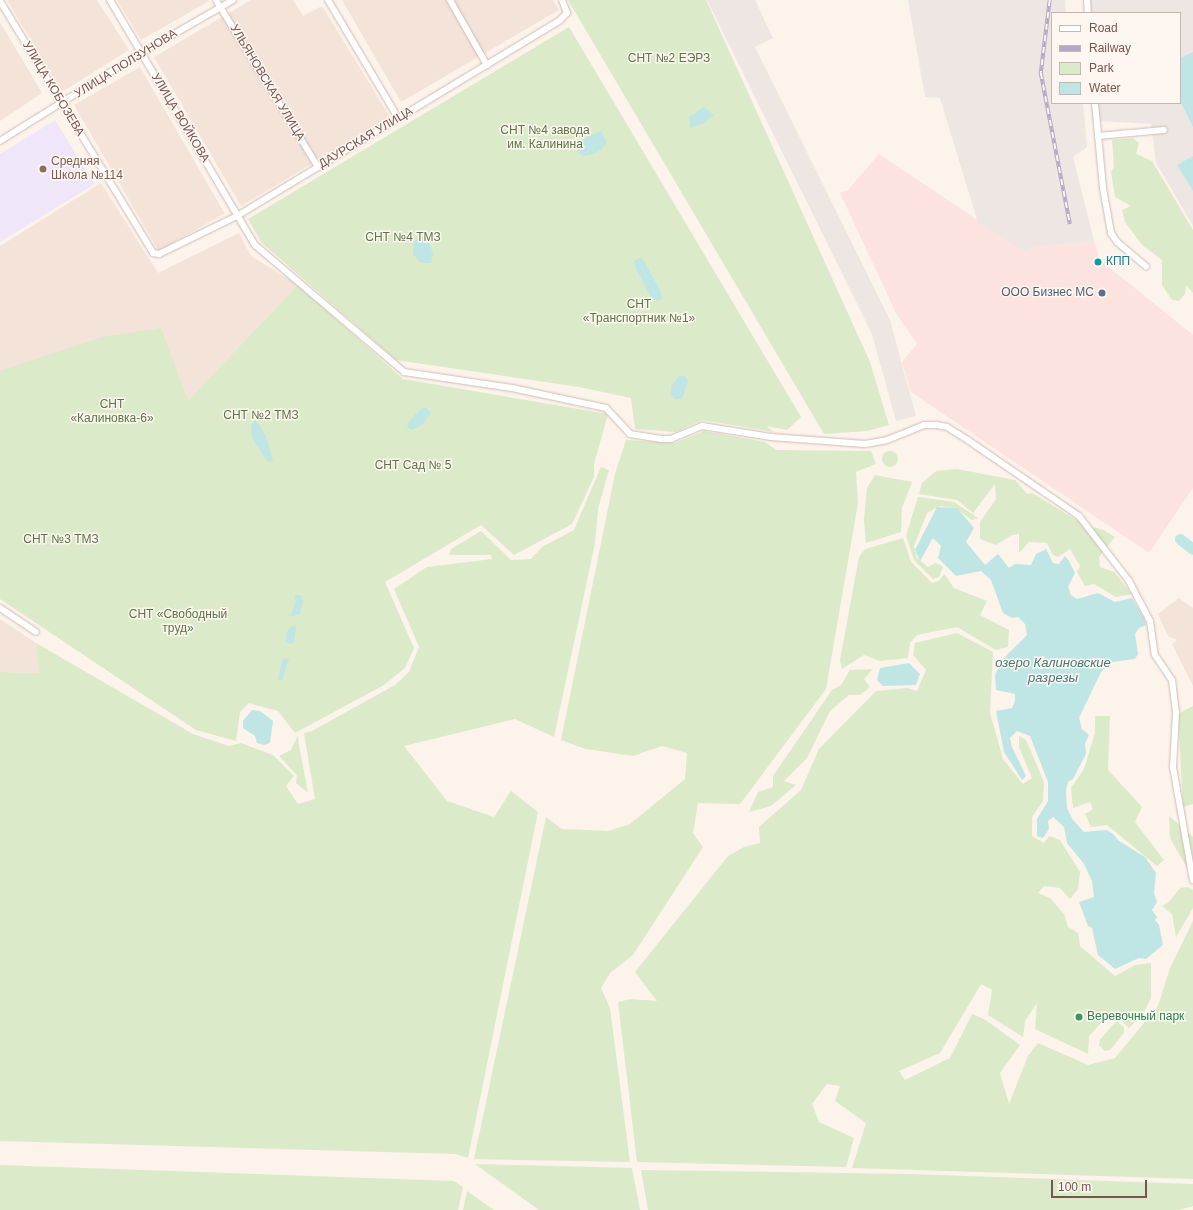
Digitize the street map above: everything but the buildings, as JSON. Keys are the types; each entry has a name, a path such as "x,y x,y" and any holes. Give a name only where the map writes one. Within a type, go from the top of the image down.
{"street":[{"name":"УЛИЦА ВОЙКОВА","path":"110,0 255,245 404,372 512,388 606,408 630,434 663,439 671,439 702,426 770,437 865,444 887,440 924,425 946,427 1079,516 1129,580 1150,621 1155,655 1172,680 1176,712 1173,767 1193,880"},
{"name":"УЛЬЯНОВСКАЯ УЛИЦА","path":"216,0 318,167"},
{"name":"УЛИЦА ПОЛЗУНОВА","path":"0,141 141,53 233,0"},
{"path":"328,0 398,118"},
{"path":"450,0 487,65"},
{"name":"ДАУРСКАЯ УЛИЦА","path":"159,254 237,216 560,20 567,13 562,0"},
{"path":"1087,0 1088,12"},
{"name":"УЛИЦА КОБОЗЕВА","path":"0,2 61,104 153,252 159,254"},
{"path":"1095,104 1102,188 1111,233 1117,242 1146,266"},
{"path":"1098,136 1164,130"},
{"path":"0,608 36,632"}],"shaded area":[{"path":"7,0 97,0 129,50 62,92"},
{"path":"117,0 208,0 209,1 141,40"},
{"path":"251,0 293,0 303,16 322,6 390,117 241,206 154,57"},
{"path":"342,0 553,0 559,10 401,102"},
{"path":"707,0 755,0 773,38 755,47 890,320 916,416 896,421 872,334"},
{"path":"908,0 1065,0 1066,12 1051,12 1051,104 1083,104 1087,147 1073,157 1094,241 1035,247 1025,252 978,223 940,98 925,97"},
{"path":"1090,0 1193,0 1193,226 1156,163 1151,124 1099,121 1098,104 1181,104 1181,12 1091,12"},
{"path":"0,22 42,93 0,121"},
{"path":"140,67 224,213 159,251 74,105"},
{"name":"Средняя Школа №114","path":"55,120 95,184 0,242 0,154"},
{"path":"879,154 1025,252 1035,247 1094,241 1100,260 1193,335 1193,488 1149,553 911,392 902,362 917,344 897,315 840,193 848,190"},
{"path":"101,183 158,273 239,233 251,256 298,285 188,402 0,379 0,246"},
{"path":"1179,598 1193,608 1193,686 1172,644 1177,640 1168,636 1158,614"},
{"path":"0,619 36,643 39,673 0,672"}],"green space":[{"name":"СНТ №2 ЕЭРЗ","path":"568,0 706,0 870,362 889,425 867,431 824,434"},
{"path":"569,27 801,417 787,430 766,426 774,432 702,420 675,432 635,429 631,398 579,387 396,360 261,242 248,219"},
{"path":"1133,138 1139,143 1136,154 1152,161 1193,230 1193,293 1186,285 1185,294 1179,301 1172,300 1162,285 1162,260 1142,245 1125,222 1122,210 1131,206 1115,197 1111,172 1114,167 1112,140"},
{"path":"298,285 403,379 608,414 594,464 594,477 572,524 514,555 481,525 385,582 414,648 405,668 384,685 295,733 278,711 249,703 240,712 236,741 196,730 0,599 0,371 103,337 161,328 188,401"},
{"path":"704,431 765,442 776,450 871,451 876,464 856,472 858,503 826,689 740,804 698,803 693,833 703,847 633,955 610,973 601,988 610,1008 630,1162 474,1159 546,817 562,829 608,831 630,824 685,779 687,753 662,746 633,756 586,749 561,740 615,474 626,440 675,443"},
{"path":"887,451 893,451 898,456 896,465 893,467 887,467 882,462 882,456"},
{"path":"601,467 609,470 598,509 595,543 554,737 515,719 404,746 447,801 494,817 511,791 538,812 468,1158 455,1154 0,1141 0,672 39,673 36,643 193,734 229,746 241,743 273,755 294,776 286,786 298,804 315,799 304,733 312,731 395,685 409,672 419,647 394,589 427,567 492,559 491,555 449,555 451,549 481,531 511,560 531,559 542,547 574,530"},
{"path":"957,469 1015,480 1027,494 1032,493 1086,526 1102,529 1115,537 1099,557 1100,567 1114,572 1132,594 1116,597 1094,584 1085,586 1077,572 1080,566 1070,549 1058,557 1052,554 1047,543 1029,542 1019,553 1019,534 1012,535 996,545 980,539 980,522 996,499 995,484 973,513 957,500 919,494 922,483 936,471"},
{"path":"875,475 912,482 902,508 901,532 866,543 864,520 867,488"},
{"path":"918,497 954,502 978,518 972,520 955,508 940,506 927,513 914,546 917,558 928,567 936,563 943,567 939,577 933,579 914,560 906,536"},
{"path":"903,538 911,562 932,583 939,581 944,574 954,588 987,601 980,615 1009,630 1008,647 996,650 957,627 917,635 910,643 908,658 880,661 864,655 842,669 840,660 859,557 865,549"},
{"path":"957,633 993,652 990,713 1003,759 1023,784 1032,778 1019,747 1019,736 1026,740 1044,782 1043,801 1032,817 1032,836 1044,843 1049,836 1060,840 1080,872 1078,889 1070,899 1060,888 1044,886 1038,893 1050,898 1064,914 1068,927 1078,933 1080,946 1115,976 1135,965 1151,963 1151,998 1143,1014 1129,1028 1119,1018 1122,1015 1109,1014 1089,1036 1088,1054 1035,1029 1037,1003 1025,1021 1023,1037 988,1015 992,990 981,984 940,1053 899,1071 905,1080 950,1058 972,1014 984,1019 1020,1045 1000,1073 1009,1104 1028,1056 1038,1043 1088,1065 1115,1058 1158,1006 1170,968 1193,921 1193,1179 852,1168 866,1123 835,1101 840,1086 827,1084 812,1104 819,1122 854,1138 846,1167 637,1162 618,1002 631,999 657,1001 635,972 728,856 744,847 760,843 759,827 801,790 819,749 876,691 907,688 917,691 926,670 913,655 915,643"},
{"path":"873,669 864,679 870,687 860,695 849,695 830,711 807,758 784,781 796,785 771,806 749,812 758,792 773,787 773,776 832,690 841,685 850,670"},
{"path":"1193,706 1193,804 1183,807 1178,714"},
{"path":"1095,716 1110,716 1108,770 1142,807 1135,822 1164,860 1157,866 1107,825 1091,827 1085,814 1093,809 1090,802 1073,808 1071,788 1084,769 1095,733"},
{"path":"298,735 308,793 296,783 297,775 279,756 291,750"},
{"path":"1169,816 1193,837 1193,878 1170,838"},
{"path":"1188,887 1193,890 1193,908 1176,937 1172,914 1162,906 1168,903 1180,888"},
{"path":"1116,1021 1124,1027 1124,1033 1110,1050 1105,1051 1099,1045 1100,1040"},
{"path":"475,1164 632,1168 640,1210 539,1210"},
{"path":"0,1165 454,1181 463,1187 458,1210 0,1210"},
{"path":"641,1170 909,1174 1193,1184 1193,1206 1179,1210 648,1210"},
{"path":"467,1191 494,1210 463,1210"}],"water":[{"path":"1193,52 1193,127 1181,103 1181,58"},
{"path":"704,107 714,115 702,124 690,128 689,117"},
{"path":"601,131 607,142 602,149 593,154 583,156 579,153 576,147 583,139"},
{"path":"1193,156 1193,191 1177,165"},
{"path":"419,238 425,238 429,243 433,254 431,263 421,263 413,254 414,241"},
{"path":"639,258 643,259 661,292 662,299 657,301 650,296 635,266 634,261"},
{"path":"679,376 685,376 688,381 682,399 675,399 671,394 671,386"},
{"path":"423,407 427,408 431,413 422,425 412,430 407,427 409,421"},
{"path":"255,419 266,436 273,461 268,462 252,438 251,426"},
{"name":"озеро Калиновские разрезы","path":"937,507 957,508 974,528 966,542 985,565 998,554 1009,568 1015,564 1031,565 1036,554 1046,549 1053,563 1059,564 1065,556 1069,561 1075,573 1068,587 1071,595 1077,599 1098,593 1115,602 1132,598 1144,618 1146,625 1139,628 1135,634 1138,654 1135,659 1112,662 1101,672 1079,718 1082,729 1089,735 1085,744 1086,754 1073,779 1068,782 1066,790 1067,808 1073,820 1084,832 1106,830 1112,833 1119,841 1145,857 1156,873 1154,893 1157,902 1152,910 1157,917 1155,920 1159,925 1163,945 1146,959 1139,958 1115,969 1098,955 1092,928 1088,926 1079,902 1094,897 1092,881 1084,864 1067,843 1064,827 1053,817 1048,821 1049,829 1043,838 1037,836 1037,819 1048,801 1048,782 1030,736 1017,731 1010,738 1012,747 1026,776 1022,780 1004,752 996,711 1012,708 1015,701 1015,694 996,690 995,675 1002,660 1027,635 1025,624 1018,617 1012,618 1003,613 991,580 981,571 956,576 938,558 941,546 933,538 920,561 915,550"},
{"path":"301,595 303,601 300,614 290,617 296,601 294,596"},
{"path":"291,626 296,627 294,642 290,644 286,642 287,632"},
{"path":"283,658 289,659 282,681 278,679"},
{"path":"909,663 920,674 916,685 883,686 877,680 880,668"},
{"path":"252,710 260,711 273,721 270,743 264,745 257,743 255,736 243,728 243,721"}],"waterway":[{"path":"1180,539 1193,549"}],"railway":[{"path":"1050,0 1041,73 1070,224"}],"place":[{"name":"Средняя Школа №114","path":"43,169"},
{"name":"КПП","path":"1098,262"},
{"name":"ООО Бизнес МС","path":"1102,293"},
{"name":"Веревочный парк","path":"1079,1017"}],"park label":[{"name":"СНТ №4 завода им. Калинина","path":"545,138"},
{"name":"СНТ №4 ТМЗ","path":"403,238"},
{"name":"СНТ «Транспортник №1»","path":"639,312"},
{"name":"СНТ «Калиновка-6»","path":"112,412"},
{"name":"СНТ №2 ТМЗ","path":"261,416"},
{"name":"СНТ Сад № 5","path":"413,466"},
{"name":"СНТ №3 ТМЗ","path":"61,540"},
{"name":"СНТ «Свободный труд»","path":"178,622"}]}
